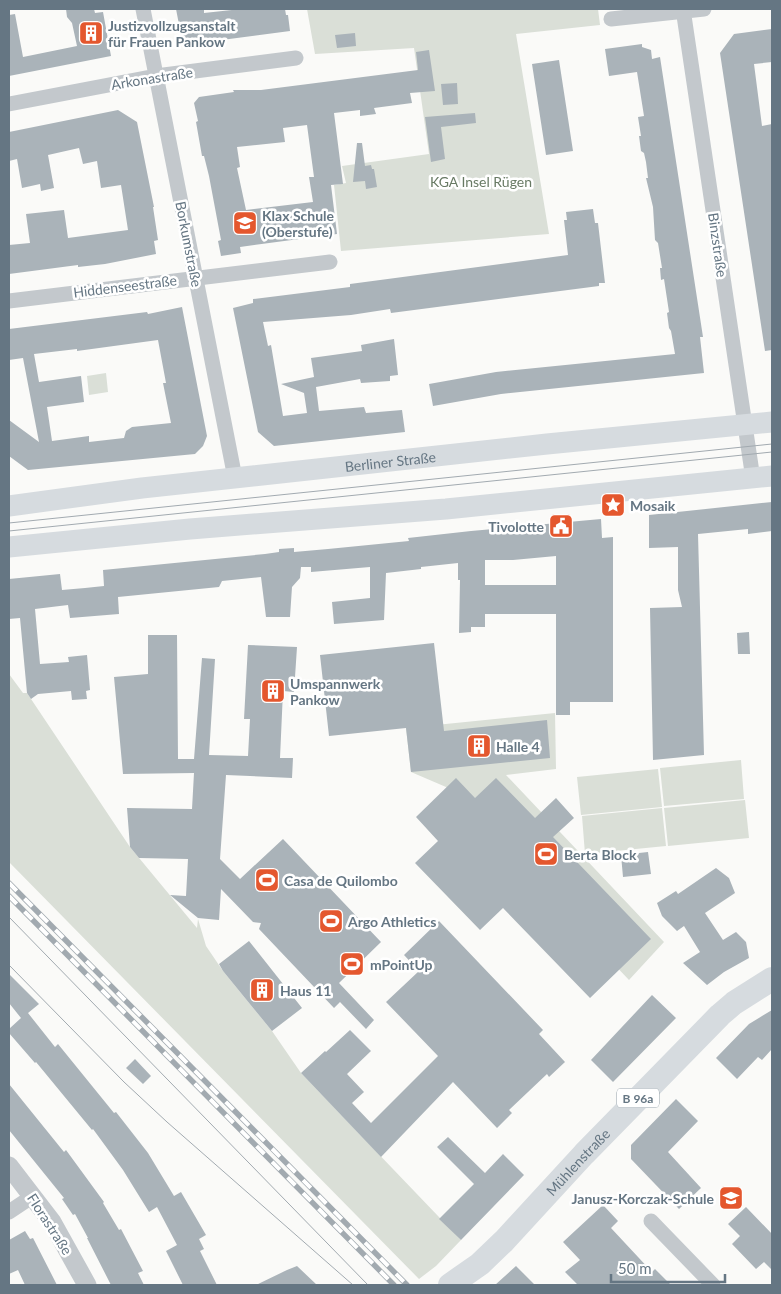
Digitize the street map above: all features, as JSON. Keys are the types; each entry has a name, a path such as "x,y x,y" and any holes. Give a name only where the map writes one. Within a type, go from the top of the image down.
{"main road":[{"name":"Berliner Straße","path":"9,506 142,488 556,443 772,422"},
{"path":"9,547 190,529 446,509 763,478"},
{"name":"Mühlenstraße","path":"450,1285 480,1264 504,1241 578,1160 720,1014 772,979"}],"street":[{"name":"Borkumstraße","path":"144,9 235,478"},
{"path":"611,19 704,9"},
{"name":"Binzstraße","path":"683,10 745,424 763,478"},
{"name":"Arkonastraße","path":"9,104 156,76 296,58"},
{"name":"Hiddenseestraße","path":"9,301 330,262"},
{"name":"Florastraße","path":"9,1166 60,1235 87,1285"},
{"path":"9,1212 33,1196"},
{"path":"651,1221 713,1285"}],"green space":[{"name":"KGA Insel Rügen","path":"307,9 598,9 600,25 516,34 549,234 341,251 334,185 346,183 342,166 429,154 414,48 315,54"},
{"path":"106,373 108,392 89,395 87,376"},
{"path":"9,674 23,693 27,693 130,847 197,928 198,919 206,946 223,971 272,1031 301,1073 461,1240 436,1266 419,1279 9,862"},
{"name":"Berta Block","path":"555,713 556,769 506,775 664,942 629,980 446,787 411,772 406,728"},
{"path":"741,760 744,799 664,806 660,768"},
{"path":"658,769 662,807 581,815 577,777"},
{"path":"745,800 749,838 668,846 664,808"},
{"path":"662,808 666,846 585,854 582,816"}],"building":[{"name":"Justizvollzugsanstalt für Frauen Pankow","path":"66,9 94,9 95,13 103,12 111,56 9,76 9,15 15,14 23,57 77,46 72,23 67,17"},
{"path":"176,9 204,9 204,13 241,9 285,9 286,15 288,15 290,31 186,43 182,40"},
{"path":"772,29 772,62 754,64 762,126 772,124 772,350 765,351 720,53 734,34"},
{"path":"355,33 356,46 337,48 335,35"},
{"path":"642,44 642,47 651,50 652,59 660,57 703,337 700,337 704,373 501,394 433,406 429,384 496,372 675,354 669,328 667,313 669,312 664,279 661,280 660,268 662,268 658,243 655,240 653,207 646,178 648,178 646,162 644,153 641,151 638,117 644,116 637,72 609,76 605,49"},
{"path":"429,50 435,91 410,93 412,103 374,108 376,114 360,116 360,110 334,113 343,184 331,185 337,234 240,247 241,253 221,256 218,241 221,240 209,176 204,156 202,156 196,122 198,121 194,103 199,97 234,92 233,90 261,90 418,70 416,52","holes":["307,125 314,177 309,177 313,202 246,210 237,168 240,167 237,147 285,142 283,128"]},
{"path":"559,60 573,151 546,155 532,64"},
{"path":"457,83 458,104 443,105 441,84"},
{"path":"118,110 137,122 154,207 158,240 154,241 156,254 105,264 78,267 78,265 9,274 9,245 30,243 26,214 64,210 68,238 128,230 121,185 101,188 97,161 83,164 79,148 48,155 54,188 41,191 40,184 22,188 17,159 9,161 9,132"},
{"path":"475,113 476,123 441,127 445,159 431,162 425,117"},
{"path":"357,143 362,143 365,166 371,165 372,169 374,169 377,187 366,189 365,181 353,182"},
{"path":"593,209 595,223 598,223 605,283 599,283 599,286 391,313 390,309 351,315 263,322 268,346 271,345 283,416 307,413 304,393 281,384 314,377 311,358 362,351 361,345 394,339 398,375 390,376 390,381 361,383 360,379 316,387 319,411 364,407 366,413 402,410 405,432 274,446 258,432 233,308 253,303 253,299 350,287 350,284 568,255 564,220 567,220 566,212"},
{"path":"182,307 207,436 203,446 195,454 28,470 9,456 9,420 39,442 23,358 9,360 9,329 147,312 148,314","holes":["158,340 166,383 163,383 171,423 132,427 126,431 124,438 89,442 89,436 52,441 47,407 84,402 81,376 39,382 34,354 77,349 77,351"]},
{"path":"772,502 772,531 748,534 748,529 698,534 704,755 653,760 650,608 682,607 678,590 678,547 649,548 649,515"},
{"path":"601,519 602,538 613,537 613,702 570,702 570,715 556,715 556,614 485,614 485,627 471,627 471,632 459,633 460,580 458,580 458,563 386,573 384,620 334,624 332,602 370,598 370,567 311,572 311,567 301,567 300,578 292,587 290,617 266,617 261,577 222,581 219,587 118,597 119,614 70,618 68,605 35,609 40,664 69,662 68,657 87,655 90,690 86,691 87,699 72,700 71,691 38,694 31,699 27,693 20,618 9,619 9,579 60,574 62,590 85,588 104,586 103,570 265,554 279,552 279,549 294,548 294,552 409,541 408,538","holes":["556,556 556,585 485,585 485,560 513,560"]},
{"path":"749,632 750,654 738,654 737,633"},
{"path":"148,635 177,635 178,759 194,759 202,658 215,659 209,755 248,756 250,719 244,719 248,645 297,647 294,692 283,691 280,758 293,758 292,778 226,775 220,859 240,879 283,839 381,942 339,983 374,1020 366,1029 340,1002 334,1008 259,929 261,923 253,922 221,889 219,920 198,918 170,895 186,896 188,859 139,858 130,847 127,808 192,809 194,773 123,774 114,677 148,674"},
{"path":"434,643 444,731 547,720 550,758 411,772 406,728 329,736 320,655"},
{"path":"456,778 475,798 496,778 535,818 556,798 574,818 553,837 651,939 590,998 503,908 480,930 415,863 438,841 416,817"},
{"path":"648,852 651,874 623,877 621,855"},
{"path":"716,868 729,878 735,893 705,913 723,940 736,932 746,942 749,958 724,972 707,985 683,963 700,952 684,926 677,931 662,916 657,903 676,891 678,894"},
{"path":"439,921 543,1030 539,1034 565,1062 549,1077 547,1074 509,1110 512,1113 497,1128 453,1082 381,1157 301,1073 350,1030 371,1051 347,1074 364,1092 352,1103 371,1123 438,1056 386,1002 419,971 404,955"},
{"name":"Haus 11","path":"249,941 302,1008 272,1031 219,964"},
{"path":"9,974 39,1004 28,1013 55,1047 58,1044 114,1113 116,1112 148,1153 174,1196 181,1192 206,1235 199,1239 204,1249 200,1251 217,1285 183,1285 166,1251 177,1245 157,1207 149,1212 123,1170 93,1129 9,1033 9,1029 21,1018 9,1003"},
{"path":"652,995 676,1018 613,1082 591,1060"},
{"path":"772,1010 772,1049 762,1060 758,1057 737,1079 716,1058 749,1024"},
{"path":"135,1059 151,1076 143,1084 126,1068"},
{"path":"9,1084 64,1152 66,1150 104,1202 119,1230 121,1229 143,1271 138,1273 144,1285 111,1285 75,1214 73,1215 62,1199 64,1198 9,1130"},
{"path":"676,1099 698,1121 668,1152 701,1188 679,1209 631,1159 631,1145"},
{"path":"448,1137 485,1173 503,1154 524,1175 461,1240 439,1219 474,1184 437,1147"},
{"path":"603,1205 618,1221 611,1228 652,1272 655,1269 671,1285 578,1285 565,1272 580,1260 563,1242"},
{"path":"746,1207 772,1234 772,1270 764,1262 756,1269 732,1244 740,1236 728,1224"},
{"path":"25,1231 30,1239 33,1238 57,1285 25,1285 18,1270 9,1274 9,1240"},
{"path":"297,1266 317,1285 256,1285 287,1270"},
{"path":"516,1266 535,1285 495,1285"}],"tram line":[{"path":"9,523 772,444"},
{"path":"9,531 772,452"},
{"path":"9,917 368,1285"},
{"path":"9,965 124,1082 353,1285"}],"railway":[{"path":"9,883 407,1285"},
{"path":"9,896 394,1285"}],"place":[{"name":"Justizvollzugsanstalt für Frauen Pankow","path":"91,33"},
{"name":"Klax Schule (Oberstufe)","path":"245,223"},
{"name":"Mosaik","path":"613,505"},
{"name":"Tivolotte","path":"561,526"},
{"name":"Umspannwerk Pankow","path":"273,691"},
{"name":"Halle 4","path":"479,746"},
{"name":"Berta Block","path":"546,854"},
{"name":"Casa de Quilombo","path":"267,880"},
{"name":"Argo Athletics","path":"331,921"},
{"name":"mPointUp","path":"352,964"},
{"name":"Haus 11","path":"262,990"},
{"name":"Janusz-Korczak-Schule","path":"731,1198"}]}
